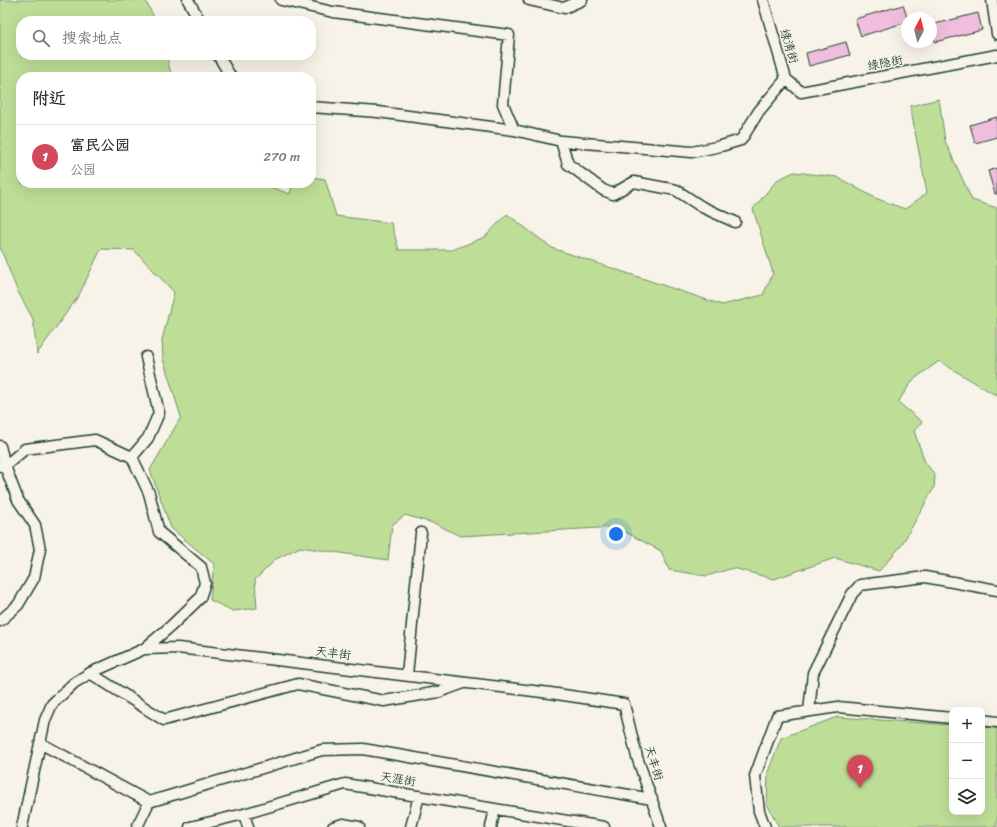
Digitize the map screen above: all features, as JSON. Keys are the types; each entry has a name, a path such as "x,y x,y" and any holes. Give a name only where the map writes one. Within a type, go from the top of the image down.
{"street":[{"path":"188,0 197,16"},
{"path":"281,0 333,12 509,35 503,104 514,130"},
{"path":"529,0 564,8 582,0"},
{"name":"绿清街","path":"763,0 786,80 801,92"},
{"path":"992,0 997,34"},
{"name":"绿隐街","path":"801,92 997,55"},
{"path":"221,60 227,72"},
{"path":"316,108 378,112 514,130 561,141 692,152 741,140 759,111 786,80"},
{"path":"561,141 568,164 603,190 613,194 634,182 676,190 702,207 735,222"},
{"path":"132,457 148,438 159,413 146,357"},
{"path":"3,466 25,449 95,440 132,457 149,493 159,532 201,567 205,583 200,598 144,649"},
{"path":"0,446 3,466 18,500 35,525 40,549 34,578 18,605 0,621"},
{"path":"406,675 421,533"},
{"path":"809,711 813,673 852,594 860,585 925,577 997,590"},
{"name":"天丰街","path":"26,825 40,743 45,720 52,704 74,683 90,673 144,649 178,648 465,682 624,704 638,757 661,827"},
{"path":"90,673 164,720 298,684 384,701 439,692 465,682"},
{"path":"765,827 759,811 755,776 777,716 838,707 949,718"},
{"path":"985,720 997,722"},
{"path":"40,743 149,802 322,750 363,750 652,799"},
{"name":"天涯街","path":"190,827 244,814 345,784 604,827"},
{"path":"411,827 418,796"},
{"path":"137,827 149,802"},
{"path":"491,827 495,809"},
{"path":"244,814 248,827"},
{"path":"333,827 343,824 359,827"}],"green space":[{"path":"0,0 145,0 153,16 16,16 16,60 167,60 171,72 16,72 16,188 273,188 290,194 292,188 316,188 316,178 325,179 336,216 391,223 399,250 452,250 485,237 507,214 552,248 722,305 763,295 773,273 753,209 777,180 794,172 837,177 875,198 905,209 927,193 910,106 939,99 945,141 972,200 997,208 997,396 939,361 913,380 898,402 922,422 914,431 925,462 935,475 934,488 901,546 879,571 835,558 774,579 733,568 707,576 669,570 661,551 616,527 460,536 436,524 405,515 392,525 388,560 300,547 276,559 255,580 257,608 233,611 210,600 214,564 171,528 150,470 181,417 163,359 162,340 174,292 134,250 101,249 79,295 37,354 33,319 17,290 0,247"},
{"path":"837,717 949,725 949,815 985,815 985,727 997,728 997,827 779,827 767,804 768,772 781,738"}],"building":[{"path":"903,5 905,12 901,12 901,24 861,36 855,19"},
{"path":"978,13 982,30 937,41 937,23"},
{"path":"846,42 850,55 809,66 806,53"},
{"path":"997,117 997,137 975,143 970,125"},
{"path":"997,168 997,194 995,194 988,171"}],"place":[{"name":"富民公园","path":"860,788"}]}
